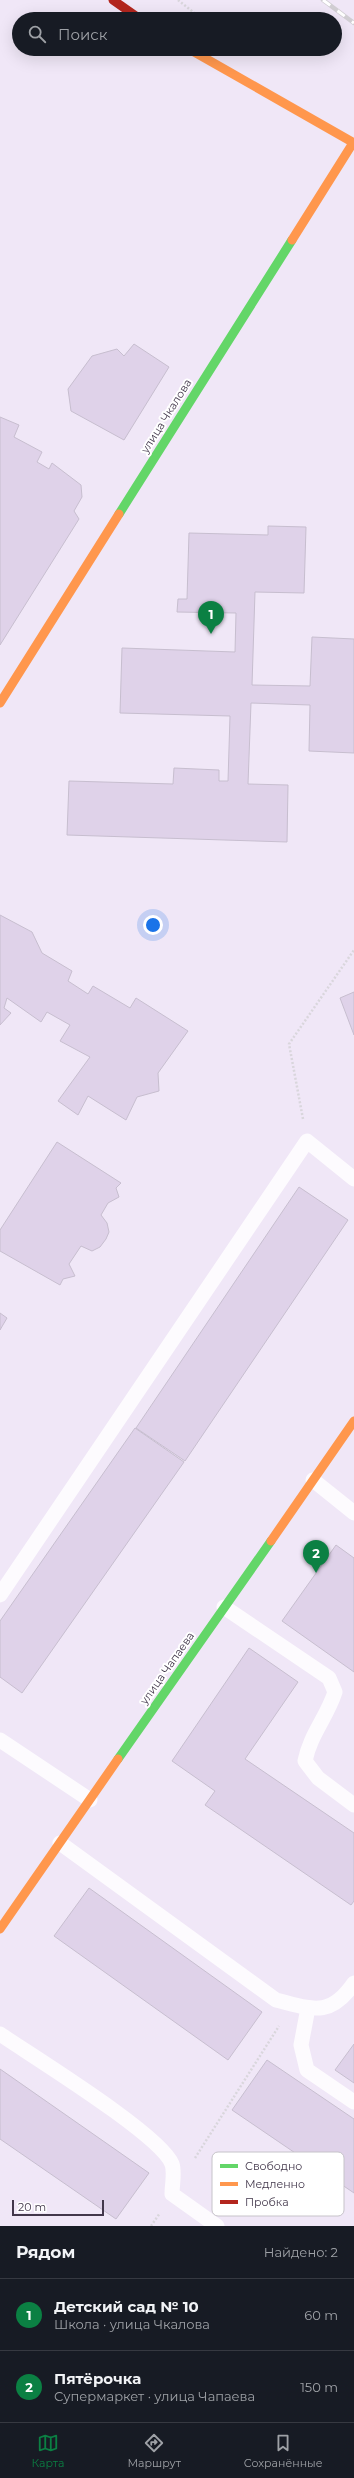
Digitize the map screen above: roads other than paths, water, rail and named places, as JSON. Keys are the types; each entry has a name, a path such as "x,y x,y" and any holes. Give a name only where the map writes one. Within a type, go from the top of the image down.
{"street":[{"path":"113,0 130,12"},
{"path":"201,56 353,143"},
{"name":"улица Чкалова","path":"0,703 353,143"},
{"name":"улица Чапаева","path":"0,1929 354,1421"}],"lane":[{"path":"0,1595 307,1141 354,1179"},
{"path":"313,1480 354,1513"},
{"path":"224,1607 329,1678 335,1692 329,1709 308,1744 305,1761 318,1778 354,1805"},
{"path":"0,1740 90,1800"},
{"path":"60,1843 276,2000 308,2008 328,2008 346,1995 354,1983"},
{"path":"308,2008 301,2045 307,2070 354,2102"},
{"path":"0,2034 141,2130 163,2149 172,2164 172,2194 217,2226"}],"railway":[{"path":"323,0 339,12"},
{"path":"342,14 354,23"}],"place":[{"name":"Детский сад № 10","path":"211,634"},
{"name":"Пятёрочка","path":"316,1573"}]}
